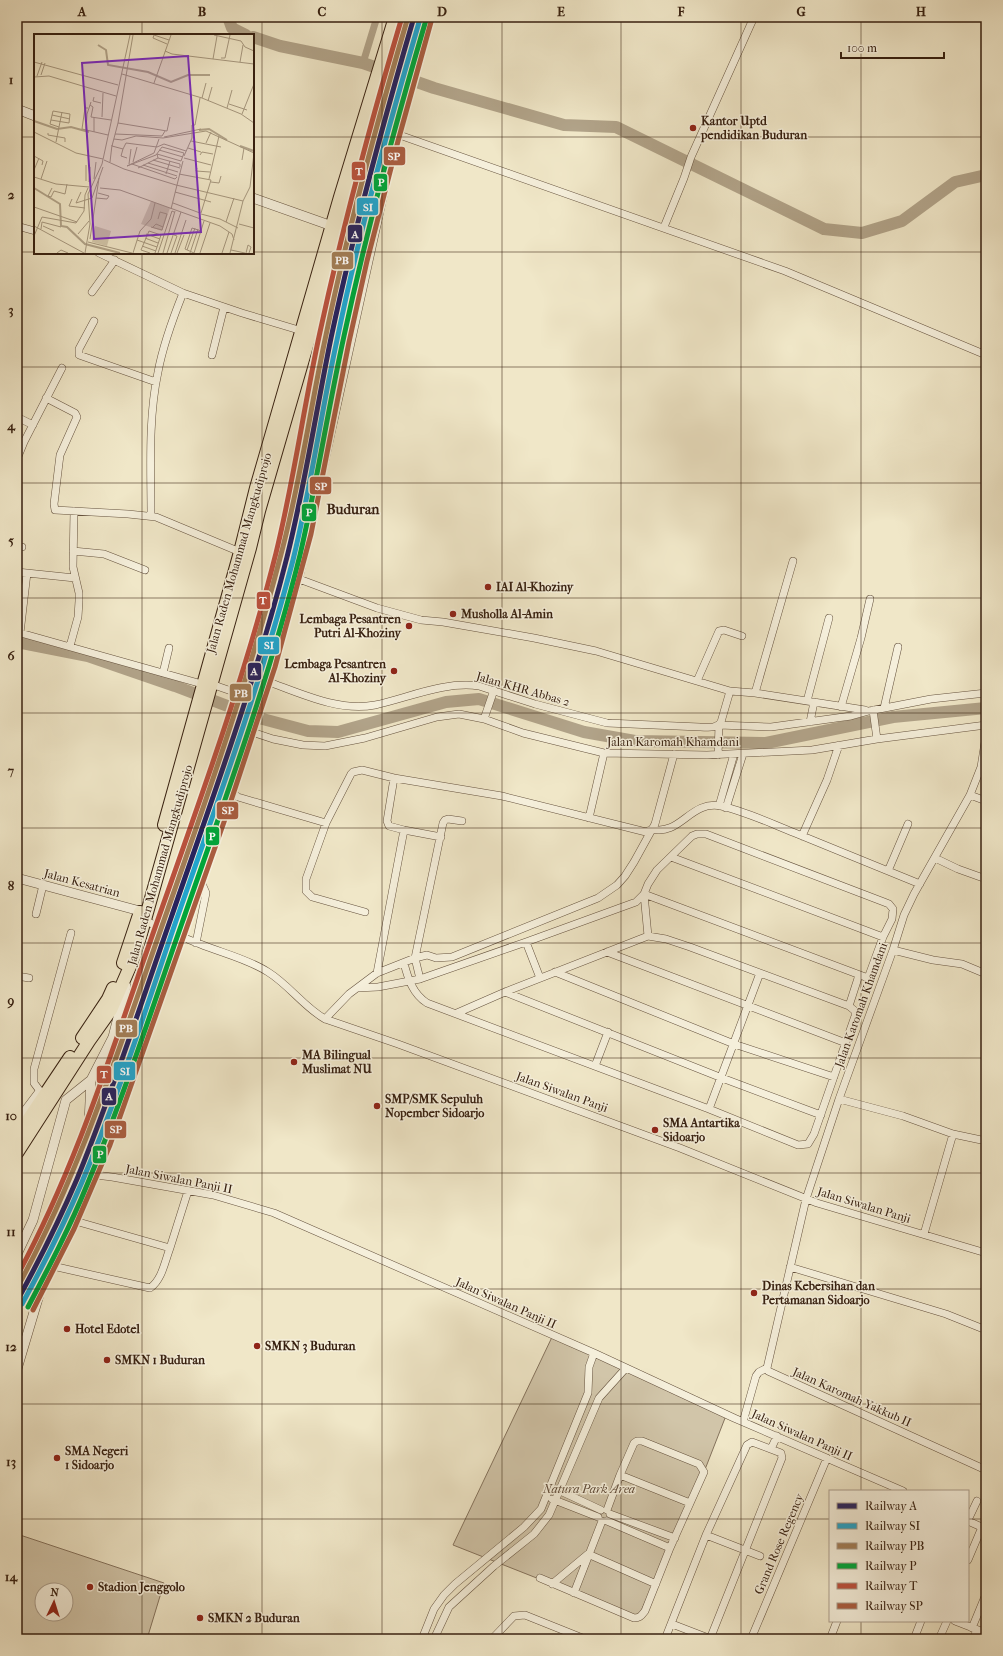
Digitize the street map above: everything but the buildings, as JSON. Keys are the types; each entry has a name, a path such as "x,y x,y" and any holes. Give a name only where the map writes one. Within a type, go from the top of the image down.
{"highway":[{"name":"Jalan Raden Mohammad Mangkudiprojo","path":"386,62 395,17"},
{"name":"Jalan Raden Mohammad Mangkudiprojo","path":"19,1145 89,1041 112,1010 128,974 206,685 240,552 255,510 302,331 332,226 386,62 404,17"},
{"name":"Jalan Raden Mohammad Mangkudiprojo","path":"260,490 371,125 380,81"},
{"name":"Jalan Raden Mohammad Mangkudiprojo","path":"206,685 250,548 255,510"},
{"name":"Jalan Raden Mohammad Mangkudiprojo","path":"19,1145 58,1076 108,999 143,916"}],"street":[{"path":"196,943 206,893 200,880 299,579 407,89 428,17"},
{"path":"664,227 684,178 691,156 754,17"},
{"path":"17,109 34,116"},
{"path":"371,125 664,227 809,280 986,355"},
{"path":"254,198 332,226"},
{"path":"17,226 34,231"},
{"path":"101,254 183,293 302,331"},
{"path":"92,292 115,260"},
{"path":"151,516 152,430 156,382 161,358 183,293"},
{"path":"212,356 224,307"},
{"path":"94,321 79,349 79,355 156,382"},
{"path":"17,459 62,368"},
{"path":"46,398 75,413 77,416 60,455 54,504 57,511 151,516 166,520 240,552"},
{"path":"17,417 33,425"},
{"path":"70,646 78,617 80,601 74,578 72,550 74,511"},
{"path":"72,550 104,554 145,570"},
{"path":"755,693 793,561"},
{"path":"17,572 74,578"},
{"path":"27,573 18,632 260,701"},
{"path":"299,579 377,608 421,620 442,622 527,637 596,651 730,691 755,693 872,712 884,708 931,699 986,693"},
{"path":"841,707 861,638 870,599"},
{"path":"810,722 811,702 829,618"},
{"path":"697,681 720,632 724,630 742,636"},
{"path":"884,708 898,647"},
{"path":"163,673 169,648"},
{"name":"Jalan KHR Abbas 2","path":"266,681 314,699 348,706 373,705 460,685 479,686 493,692 607,723 714,727 719,729 771,727 872,712"},
{"path":"718,752 719,729 730,691"},
{"path":"484,717 493,692"},
{"path":"872,712 877,739"},
{"name":"Jalan Karomah Khamdani","path":"249,731 273,739 314,746 365,738 422,720 459,714 484,717 523,733 604,753 674,754 718,752 743,754 812,750 877,739 986,725"},
{"name":"Jalan Karomah Khamdani","path":"767,1368 806,1199 839,1099 893,950 904,915 970,795 981,767 986,736"},
{"path":"802,836 827,780 839,745"},
{"path":"590,818 604,753"},
{"path":"325,1019 349,994 377,973 415,958 427,955 436,958 452,957 598,898 617,885 634,862 652,829 674,754"},
{"path":"723,807 734,754"},
{"path":"723,807 743,754"},
{"path":"364,912 312,897 306,892 306,879 326,823 353,772 362,770 394,778 502,796 643,831 649,831 652,829 660,831 669,829 694,811 701,808 723,807 750,815 920,884"},
{"path":"394,778 387,821 389,826 441,837"},
{"path":"231,787 232,793 238,797 326,823"},
{"path":"970,795 986,801"},
{"path":"420,979 415,958 445,820 462,821"},
{"path":"888,871 908,824"},
{"path":"377,973 404,830"},
{"path":"357,988 378,987 420,979 636,902 644,894 654,875 692,836 697,834 706,834 889,904 893,909 893,914 868,978"},
{"path":"670,858 883,937"},
{"path":"935,858 958,869 986,879"},
{"name":"Jalan Kesatrian","path":"17,879 143,916"},
{"path":"36,914 43,886"},
{"path":"644,894 648,936"},
{"path":"644,894 868,978 880,984"},
{"name":"Jalan Siwalan Panji","path":"143,916 196,943 254,965 268,972 315,1013 325,1019 406,1047 680,1148 806,1199 986,1253"},
{"path":"40,1091 34,1083 34,1070 71,933"},
{"path":"404,963 412,988 423,1000 595,1066 709,1109 798,1145 804,1145 811,1140 855,1016 855,1011 849,1006 666,939 648,936 540,978 457,1013"},
{"path":"526,942 540,978"},
{"path":"893,950 933,960 962,964 986,974"},
{"path":"607,952 846,1043"},
{"path":"555,972 734,1044 834,1077"},
{"path":"709,1109 722,1078 760,973"},
{"name":"Jalan Raden Mohammad Mangkudiprojo","path":"17,1369 48,1265 88,1174 92,1152 89,1124 91,1080 112,1037 128,974"},
{"path":"849,1006 859,975"},
{"path":"17,976 29,978"},
{"path":"506,992 722,1078 821,1115"},
{"path":"595,1066 608,1032"},
{"name":"Jalan Raden Mohammad Mangkudiprojo","path":"18,1119 40,1091 58,1076"},
{"name":"Jalan Raden Mohammad Mangkudiprojo","path":"17,1254 33,1220 66,1100 91,1080"},
{"path":"839,1099 903,1116 953,1134 986,1141"},
{"path":"924,1234 953,1134"},
{"name":"Jalan Siwalan Panji II","path":"88,1174 213,1195 274,1213 594,1353 743,1422 901,1490"},
{"path":"48,1265 150,1288 158,1279 170,1248 188,1191"},
{"path":"68,1219 170,1248"},
{"path":"790,1267 946,1314 986,1330"},
{"path":"422,1639 434,1609 446,1593 506,1543 537,1514 546,1496 588,1393 589,1367 594,1353"},
{"path":"434,1639 445,1614 456,1600 513,1550 534,1534 549,1515 599,1398 626,1368"},
{"path":"743,1422 756,1376 759,1372 767,1368"},
{"name":"Jalan Karomah Yakkub II","path":"767,1368 768,1371 986,1470"},
{"path":"588,1393 599,1398"},
{"path":"771,1449 777,1436"},
{"path":"540,1578 552,1584 634,1618 638,1618 645,1611 670,1548 704,1472 703,1468 699,1464 642,1441 637,1441 634,1443 588,1554 574,1593"},
{"path":"665,1639 706,1535 747,1444 752,1442 781,1453 782,1458 710,1639 672,1624"},
{"name":"Grand Rose Regency","path":"751,1639 827,1458"},
{"path":"620,1475 690,1503"},
{"path":"550,1486 670,1548"},
{"path":"546,1496 675,1538"},
{"path":"969,1518 977,1501"},
{"path":"969,1520 984,1528 969,1558"},
{"path":"526,1525 526,1531 534,1534"},
{"path":"706,1535 760,1556"},
{"path":"506,1543 511,1544 513,1550"},
{"path":"588,1554 656,1584"},
{"path":"552,1584 588,1554"},
{"path":"446,1593 448,1599 456,1600"},
{"path":"973,1639 974,1629 986,1594"},
{"path":"434,1609 442,1609 445,1614"},
{"path":"492,1639 514,1616 520,1615 525,1615 585,1639"},
{"path":"830,1639 837,1622"},
{"path":"914,1639 921,1622"},
{"path":"939,1639 947,1622"},
{"path":"957,1622 986,1633"}],"green space":[{"name":"Natura Park Area","path":"553,1335 727,1413 704,1472 638,1618 453,1545"},
{"name":"Stadion Jenggolo","path":"17,1534 164,1583 147,1639 17,1639"}],"waterway":[{"path":"228,17 232,28 244,34"},
{"path":"363,63 377,17"},
{"path":"254,37 280,46 363,63 434,88 564,125 616,127 824,229 862,233 902,221 955,182 986,175"},
{"path":"17,642 88,656 175,686 259,718 308,731 338,732 446,702 479,699 584,732 635,741 766,743 893,717 986,708"}],"rail line":[{"name":"T","path":"17,1276 71,1161 101,1082 197,810 247,657 276,553 294,470 314,359 338,253 368,134 402,17"},
{"name":"PB","path":"17,1288 56,1210 105,1089 201,814 251,661 287,530 326,335 353,215 408,17"},
{"name":"A","path":"17,1301 63,1210 102,1115 218,784 262,649 293,530 331,338 349,257 380,137 414,17"},
{"name":"SI","path":"22,1304 68,1213 108,1118 223,786 281,606 311,478 331,367 355,259 386,139 420,19"},
{"name":"P","path":"28,1307 74,1216 113,1120 214,832 260,694 288,602 300,555 353,296 392,138 426,20"},
{"name":"SP","path":"33,1310 74,1229 110,1145 224,822 275,667 311,534 349,342 367,261 431,22"}],"place":[{"name":"Kantor Uptd pendidikan Buduran","path":"693,128"},
{"name":"IAI Al-Khoziny","path":"488,587"},
{"name":"Musholla Al-Amin","path":"453,614"},
{"name":"Lembaga Pesantren Putri Al-Khoziny","path":"409,626"},
{"name":"Lembaga Pesantren Al-Khoziny","path":"394,671"},
{"name":"MA Bilingual Muslimat NU","path":"294,1062"},
{"name":"SMP/SMK Sepuluh Nopember Sidoarjo","path":"377,1106"},
{"name":"SMA Antartika Sidoarjo","path":"655,1130"},
{"name":"Dinas Kebersihan dan Pertamanan Sidoarjo","path":"754,1293"},
{"name":"Hotel Edotel","path":"67,1329"},
{"name":"SMKN 3 Buduran","path":"257,1346"},
{"name":"SMKN 1 Buduran","path":"107,1360"},
{"name":"SMA Negeri 1 Sidoarjo","path":"57,1458"},
{"name":"Stadion Jenggolo","path":"90,1587"},
{"name":"SMKN 2 Buduran","path":"200,1618"}],"district":[{"name":"Buduran","path":"353,509"}]}
